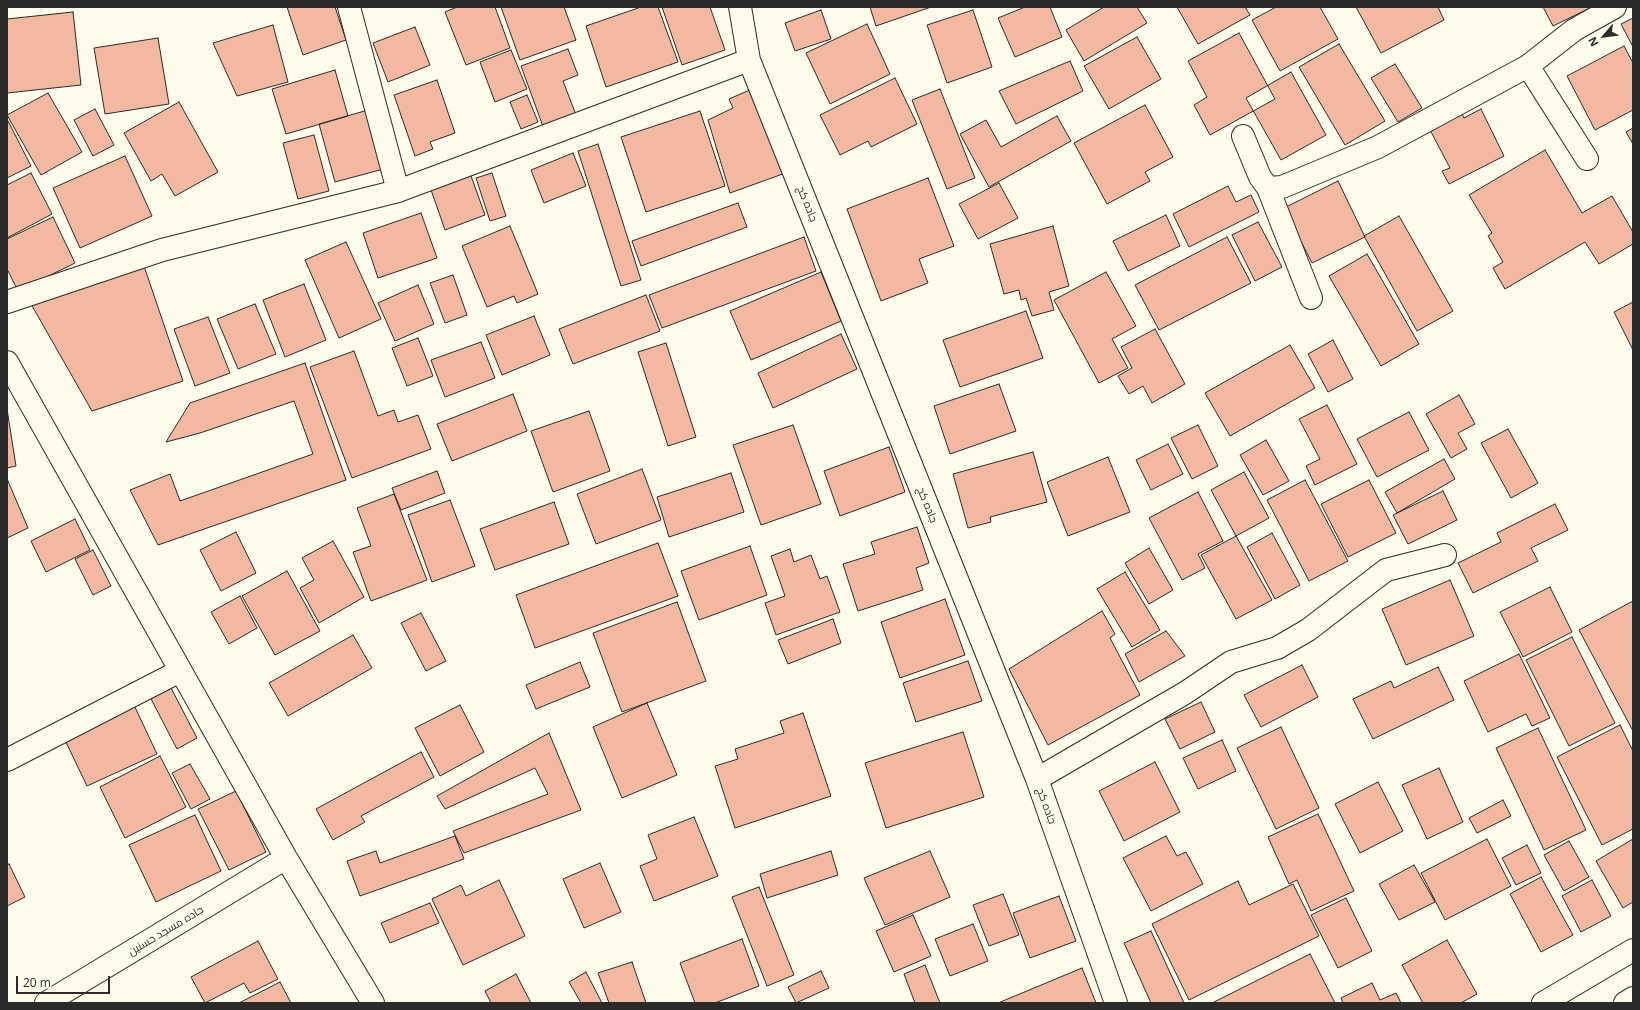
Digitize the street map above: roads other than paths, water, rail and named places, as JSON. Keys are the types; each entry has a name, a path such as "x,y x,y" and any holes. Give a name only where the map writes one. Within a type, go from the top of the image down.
{"street":[{"path":"349,7 398,192"},
{"name":"جاده کج","path":"740,7 749,60 1037,779 1116,1003"},
{"path":"1268,188 1282,187 1378,147 1528,66 1574,30 1614,7"},
{"path":"7,302 162,250 398,192 749,60"},
{"path":"1528,66 1587,159"},
{"path":"1243,136 1260,177 1268,188 1311,298"},
{"path":"7,362 286,858 373,1003"},
{"path":"1037,779 1185,693 1231,662 1277,648 1308,630 1386,570 1445,555"},
{"path":"7,760 180,671"},
{"name":"جاده مسجد حسنین","path":"46,1003 286,858"},
{"path":"1543,1003 1633,950"},
{"path":"1625,1003 1633,998"}]}
